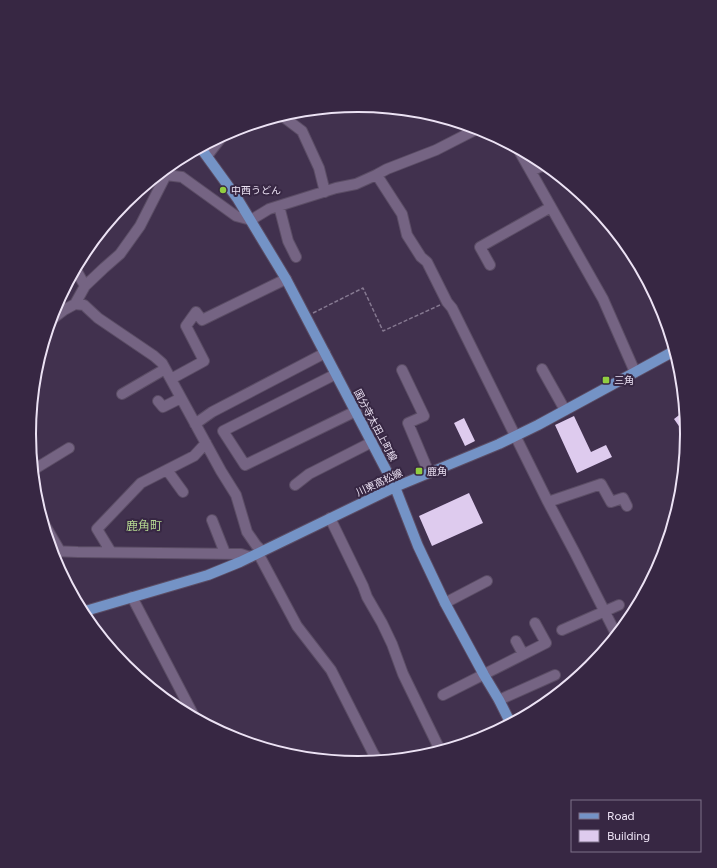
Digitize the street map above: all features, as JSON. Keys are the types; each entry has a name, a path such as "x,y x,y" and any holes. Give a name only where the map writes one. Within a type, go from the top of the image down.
{"main road":[{"name":"国分寺太田上町線","path":"204,152 251,220 306,316 395,487 418,546 445,603 509,719"},
{"name":"川東高松線","path":"88,610 208,575 257,554 395,487 515,436 670,353"}],"street":[{"path":"287,120 302,131 319,168 325,192"},
{"path":"167,175 182,177 236,216 251,220 280,206 356,184 388,168 436,150 470,132"},
{"path":"207,156 215,145"},
{"path":"523,157 603,299 635,372"},
{"path":"531,171 539,167"},
{"path":"376,175 402,214 407,235 421,257 427,262 447,302 452,308 548,502 614,630"},
{"path":"75,304 85,286 120,254 140,226 159,180"},
{"path":"280,206 288,241 296,257"},
{"path":"490,265 480,247 551,207"},
{"path":"78,274 85,286"},
{"path":"171,379 204,361 186,326 196,312 202,320 286,279"},
{"path":"63,306 75,304 84,305 98,318 162,363 236,496 247,532 257,554 297,626 331,670 374,756"},
{"path":"195,424 212,412 325,353"},
{"path":"122,394 165,369"},
{"path":"542,369 565,410"},
{"path":"402,370 424,416 408,423 430,473"},
{"path":"336,374 223,431 245,465 356,411"},
{"path":"158,401 163,407 181,398"},
{"path":"295,485 309,474 372,442"},
{"path":"111,552 97,529 141,483 194,456 206,443"},
{"path":"38,466 69,448"},
{"path":"168,470 183,492"},
{"path":"548,502 601,484 611,502 623,498 627,506"},
{"path":"330,518 364,586 367,597 392,644 403,674 438,747"},
{"path":"212,520 225,553"},
{"path":"58,551 257,554"},
{"path":"445,603 487,581"},
{"path":"132,597 190,709"},
{"path":"562,630 619,605"},
{"path":"443,695 546,643 535,623"},
{"path":"516,641 524,654"},
{"path":"499,700 555,675"}],"path":[{"path":"306,316 363,288 383,331 447,302"}],"building":[{"path":"680,414 681,429 674,419"},
{"path":"574,416 591,452 606,445 612,457 577,473 555,425"},
{"path":"464,418 475,441 465,446 454,423"},
{"path":"469,493 483,523 432,546 419,516"}],"place":[{"name":"中西うどん","path":"223,190"},
{"name":"三角","path":"606,380"},
{"name":"鹿角","path":"419,471"}],"district":[{"name":"鹿角町","path":"144,526"}]}
